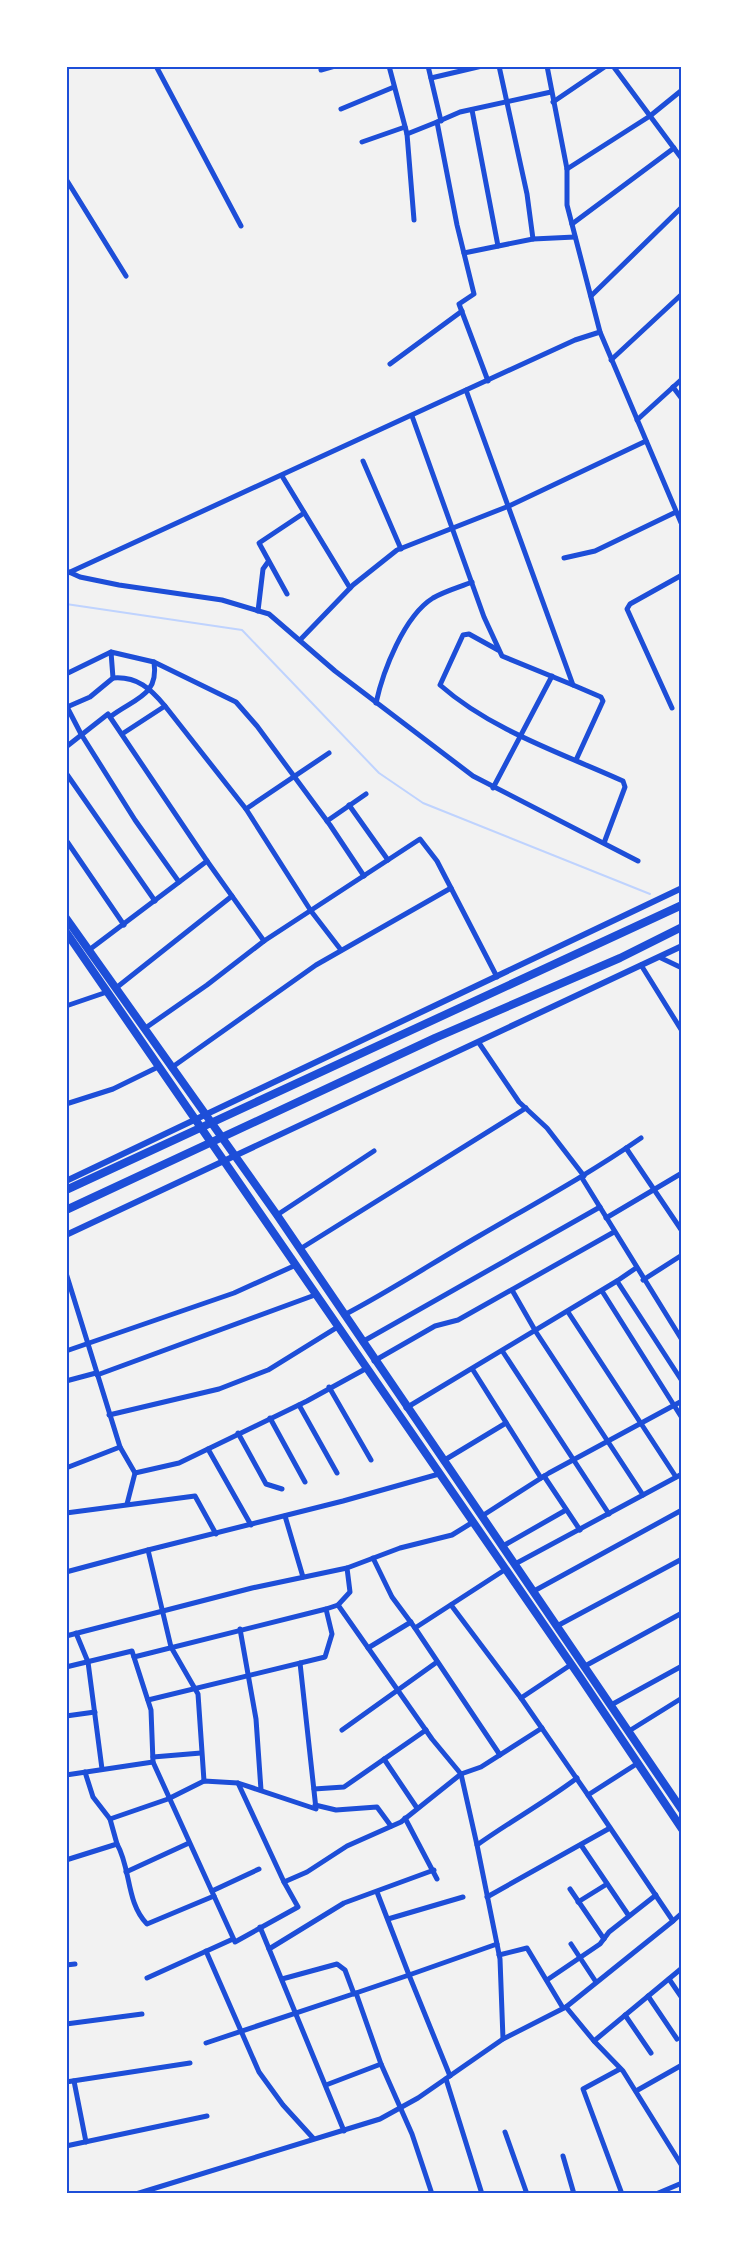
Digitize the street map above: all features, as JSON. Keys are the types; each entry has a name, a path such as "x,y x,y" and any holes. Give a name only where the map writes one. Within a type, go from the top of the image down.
{"highway":[{"path":"66,1190 682,904"},
{"path":"66,918 89,950 158,1067 193,1119 339,1326 682,1829"},
{"path":"66,1210 435,1038 620,958 682,927"},
{"path":"66,932 144,1029 277,1215 374,1361 534,1591 682,1810"}],"street":[{"path":"156,66 241,226"},
{"path":"321,70 335,66"},
{"path":"389,66 407,134 414,220"},
{"path":"428,66 474,294 459,304 488,381"},
{"path":"431,78 482,66"},
{"path":"499,66 527,194 533,239"},
{"path":"547,66 567,169 567,205 600,332 682,525"},
{"path":"553,102 606,66"},
{"path":"614,66 682,158"},
{"path":"341,109 394,87"},
{"path":"567,169 651,116 682,90"},
{"path":"407,134 472,110 551,92"},
{"path":"472,110 498,246"},
{"path":"362,142 405,127"},
{"path":"572,224 674,148"},
{"path":"66,179 126,276"},
{"path":"591,296 682,207"},
{"path":"464,253 533,239 575,237"},
{"path":"611,360 682,294"},
{"path":"390,364 462,311"},
{"path":"68,573 466,390 600,332"},
{"path":"637,420 682,380"},
{"path":"673,387 682,399"},
{"path":"466,390 573,685"},
{"path":"412,416 425,458 502,656 601,697 603,701 576,760"},
{"path":"300,640 350,588 384,558 508,506 646,441"},
{"path":"363,461 401,549"},
{"path":"282,476 350,588"},
{"path":"564,558 595,551 676,512"},
{"path":"287,594 259,546 260,542 304,513"},
{"path":"258,611 263,569 268,562"},
{"path":"68,573 107,583 222,600 272,616 376,703 473,776 638,861"},
{"path":"672,708 627,609 630,604 682,575"},
{"path":"376,703 386,663 416,615 434,598 472,582"},
{"path":"500,651 469,634 464,636 440,685 458,701 521,736 625,782 626,787 604,843"},
{"path":"111,652 113,678"},
{"path":"66,674 111,652 154,662 236,702 257,726 327,821 364,876"},
{"path":"110,717 151,689 156,678 154,662"},
{"path":"493,788 552,676"},
{"path":"179,882 160,859 81,734 67,706 90,697 113,678 129,678 151,689 246,809 311,911 341,950"},
{"path":"122,734 165,706"},
{"path":"66,747 108,714 264,941"},
{"path":"246,809 329,753"},
{"path":"66,772 155,901"},
{"path":"327,821 366,794"},
{"path":"350,805 388,860"},
{"path":"144,1029 264,941 420,839 451,888 497,977"},
{"path":"66,840 124,925"},
{"path":"89,950 207,861"},
{"path":"171,1068 341,950 451,888"},
{"path":"66,1181 682,888"},
{"path":"66,1006 111,990 232,896"},
{"path":"66,1235 682,946"},
{"path":"659,957 682,968"},
{"path":"641,965 682,1031"},
{"path":"479,1043 526,1108 548,1128 583,1177 643,1280 682,1340"},
{"path":"66,1104 113,1089 158,1067"},
{"path":"300,1249 526,1108"},
{"path":"344,1315 404,1284 477,1238 583,1177 641,1138"},
{"path":"626,1148 682,1231"},
{"path":"277,1215 374,1151"},
{"path":"606,1218 682,1173"},
{"path":"362,1342 600,1207"},
{"path":"374,1361 428,1330 458,1320 614,1232"},
{"path":"643,1280 682,1255"},
{"path":"66,1351 234,1293 296,1266"},
{"path":"406,1408 536,1332 636,1268"},
{"path":"66,1273 120,1447 135,1473 127,1504"},
{"path":"617,1281 682,1381"},
{"path":"512,1290 536,1332 643,1495"},
{"path":"602,1291 682,1418"},
{"path":"66,1381 96,1374 315,1295"},
{"path":"568,1312 675,1477"},
{"path":"109,1415 219,1389 268,1370 339,1326"},
{"path":"503,1352 609,1514"},
{"path":"135,1473 179,1463 299,1405 367,1368"},
{"path":"473,1370 542,1477 580,1530"},
{"path":"329,1387 371,1460"},
{"path":"482,1516 542,1477 682,1401"},
{"path":"299,1405 338,1473"},
{"path":"270,1418 305,1482"},
{"path":"443,1461 506,1423"},
{"path":"238,1433 266,1484 282,1489"},
{"path":"66,1468 120,1447"},
{"path":"208,1449 251,1525"},
{"path":"66,1572 439,1474"},
{"path":"515,1564 682,1474"},
{"path":"66,1513 195,1496 216,1534"},
{"path":"503,1546 566,1510"},
{"path":"534,1591 682,1510"},
{"path":"285,1516 303,1577"},
{"path":"66,1636 164,1610 347,1568 400,1548 452,1535 473,1522"},
{"path":"148,1550 171,1647 196,1689 204,1781"},
{"path":"373,1558 392,1597 500,1755"},
{"path":"557,1626 682,1559"},
{"path":"134,1657 338,1605 350,1592 347,1568"},
{"path":"415,1628 506,1569"},
{"path":"338,1605 426,1730 461,1774 499,1955 503,2039"},
{"path":"452,1605 577,1778 673,1921"},
{"path":"148,1700 325,1657 332,1634 326,1609"},
{"path":"521,1698 571,1664 582,1663 682,1613"},
{"path":"368,1648 411,1622"},
{"path":"240,1629 256,1719 261,1790"},
{"path":"76,1633 88,1662 102,1769"},
{"path":"66,1667 132,1651 151,1710 153,1760 168,1799 234,1942 298,1907 238,1784"},
{"path":"342,1730 437,1662"},
{"path":"110,1819 168,1799 204,1781 238,1784 316,1809 300,1663"},
{"path":"611,1705 682,1666"},
{"path":"629,1731 682,1698"},
{"path":"66,1716 95,1712"},
{"path":"284,1882 307,1872 347,1846 405,1818 461,1774 481,1767 542,1728"},
{"path":"314,1789 344,1787 426,1730"},
{"path":"66,1775 201,1753"},
{"path":"384,1759 417,1808"},
{"path":"588,1795 638,1763"},
{"path":"85,1772 93,1797 110,1819 117,1844 123,1854 138,1915 147,1924 259,1869"},
{"path":"477,1845 506,1824 544,1803 577,1778"},
{"path":"315,1805 336,1810 376,1807 391,1826"},
{"path":"405,1818 438,1879"},
{"path":"487,1897 610,1828"},
{"path":"126,1872 189,1843"},
{"path":"66,1860 117,1844"},
{"path":"581,1845 629,1916"},
{"path":"270,1948 344,1903 434,1870"},
{"path":"578,1902 607,1884"},
{"path":"570,1889 604,1939"},
{"path":"377,1892 448,2078 482,2194"},
{"path":"547,1980 580,1958 656,1895"},
{"path":"388,1919 463,1897"},
{"path":"136,2194 380,2119 418,2098 503,2039 564,2007 682,1913"},
{"path":"260,1927 344,2131"},
{"path":"147,1978 233,1939"},
{"path":"206,2043 497,1944"},
{"path":"571,1944 596,1982"},
{"path":"499,1955 527,1948 564,2007 620,2069 636,2091 682,2166"},
{"path":"206,1951 259,2072 313,2138"},
{"path":"66,1965 75,1964"},
{"path":"282,1979 338,1964 345,1970 381,2064 412,2134 432,2194"},
{"path":"594,2041 682,1968"},
{"path":"669,1979 682,1998"},
{"path":"648,1996 677,2039"},
{"path":"66,2024 142,2014"},
{"path":"625,2015 651,2053"},
{"path":"66,2082 190,2063"},
{"path":"326,2085 381,2064"},
{"path":"636,2091 682,2065"},
{"path":"620,2069 583,2089 622,2194"},
{"path":"74,2081 86,2142"},
{"path":"66,2146 207,2116"},
{"path":"505,2132 527,2194"},
{"path":"562,2156 573,2194"},
{"path":"656,2194 682,2183"}],"waterway":[{"path":"66,604 242,630 379,773 423,803 650,894"}]}
